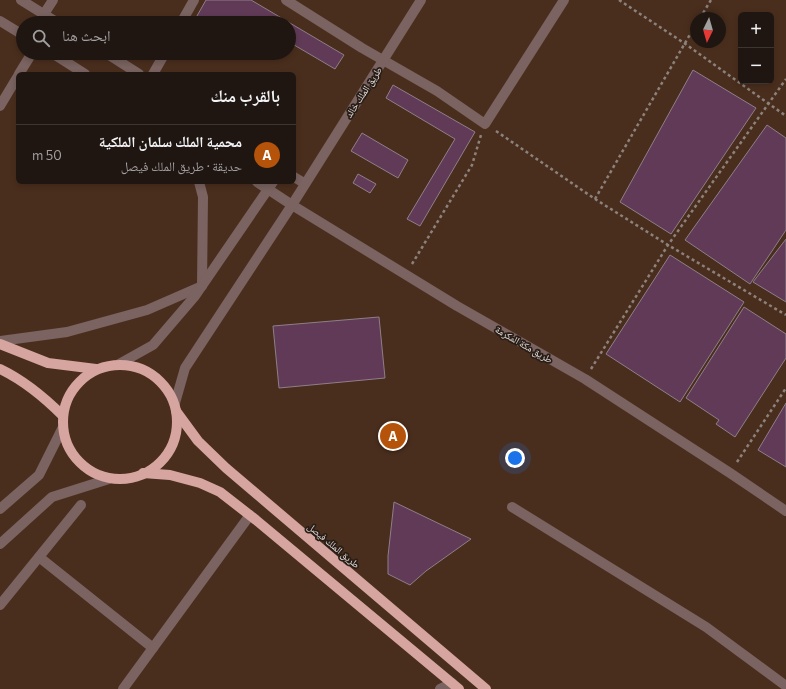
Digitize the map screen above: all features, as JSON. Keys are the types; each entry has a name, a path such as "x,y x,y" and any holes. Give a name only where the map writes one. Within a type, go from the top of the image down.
{"main road":[{"path":"0,342 48,363 96,369 119,364 144,370 162,382 176,407 179,427 171,450 155,469 135,477 109,479 87,470 71,452 62,429 64,404 77,384 96,369"},
{"path":"0,369 47,400 63,416"},
{"name":"طريق الملك فيصل","path":"176,407 198,441 226,468 486,689"},
{"path":"144,473 170,475 200,483 220,492 250,515 455,686"}],"street":[{"path":"21,0 47,16"},
{"path":"44,14 53,0"},
{"path":"185,16 194,0"},
{"path":"286,0 362,48 437,91 485,124 564,0"},
{"name":"طريق الملك خالد","path":"176,407 185,368 292,205 304,183 421,0"},
{"path":"0,21 16,31"},
{"path":"20,72 28,60"},
{"path":"63,60 82,72"},
{"path":"117,60 136,72"},
{"path":"154,72 161,60"},
{"path":"0,106 16,78"},
{"path":"296,178 304,183"},
{"path":"200,184 203,197 202,286"},
{"path":"119,364 153,345 195,296 270,185"},
{"name":"طريق مكة المكرمة","path":"270,185 292,205 463,309 585,379 786,511"},
{"path":"0,342 67,332 140,312 202,286"},
{"path":"0,509 39,475 62,429"},
{"path":"0,544 52,497 109,479"},
{"path":"0,605 81,505"},
{"path":"512,507 706,627 786,686"},
{"path":"123,689 250,515"},
{"path":"39,557 152,648"},
{"path":"440,689 455,686"}],"path":[{"path":"619,0 684,43 786,116"},
{"path":"704,12 711,0"},
{"path":"595,199 690,34"},
{"path":"585,379 668,245 786,79"},
{"path":"406,274 472,165 485,124 595,199 668,245 786,315"},
{"path":"730,473 786,388"}],"shaded area":[{"path":"0,0 786,0 786,689 0,689"}],"building":[{"path":"206,0 251,0 278,16 197,16"},
{"path":"296,27 344,55 335,69 296,46"},
{"path":"693,70 756,108 671,234 620,202"},
{"path":"393,85 475,132 420,226 407,219 455,139 386,98"},
{"path":"767,125 786,138 786,230 750,284 685,240"},
{"path":"362,133 408,160 398,178 351,151"},
{"path":"358,174 376,184 370,193 353,183"},
{"path":"786,239 786,302 753,282"},
{"path":"670,255 744,302 680,402 606,354"},
{"path":"744,307 786,334 786,358 735,437 716,424 719,420 686,398"},
{"path":"379,317 385,378 279,388 273,326"},
{"path":"786,403 786,467 758,450"},
{"path":"394,502 471,539 426,571 410,585 388,574 388,556"}],"place":[{"name":"محمية الملك سلمان الملكية","path":"393,436"}]}
